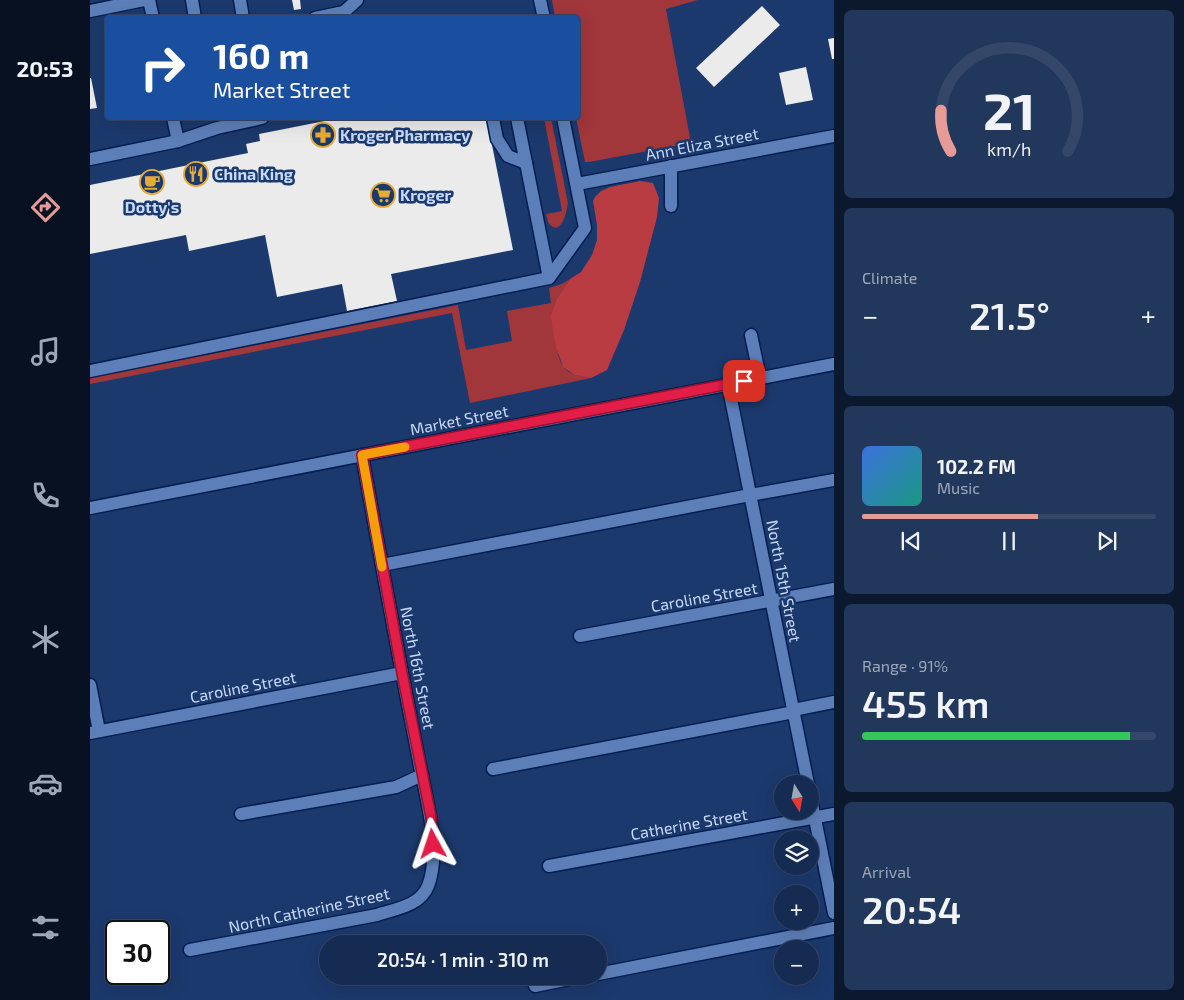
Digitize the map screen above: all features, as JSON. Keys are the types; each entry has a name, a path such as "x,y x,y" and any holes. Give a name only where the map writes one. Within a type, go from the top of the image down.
{"street":[{"path":"90,11 144,0"},
{"path":"149,0 152,15"},
{"path":"192,0 194,15"},
{"path":"240,0 242,15"},
{"path":"330,15 344,12 357,0"},
{"path":"540,0 543,15"},
{"path":"174,120 178,141"},
{"path":"90,159 178,141 216,123 244,120"},
{"path":"493,120 497,139 508,156 526,163"},
{"path":"517,120 549,278"},
{"path":"90,371 549,278 585,228 563,120"},
{"name":"Ann Eliza Street","path":"577,184 834,136"},
{"path":"671,166 671,206"},
{"path":"751,335 760,378"},
{"name":"Market Street","path":"90,508 834,364"},
{"name":"North 15th Street","path":"728,384 806,775"},
{"name":"North 16th Street","path":"362,455 402,673 431,817 433,844 431,876 427,888"},
{"path":"382,565 834,480"},
{"name":"Caroline Street","path":"580,636 834,589"},
{"name":"Caroline Street","path":"94,732 402,673"},
{"path":"90,685 94,732"},
{"path":"493,769 834,702"},
{"path":"241,814 396,787 422,776"},
{"name":"Catherine Street","path":"819,817 834,814"},
{"name":"Catherine Street","path":"549,866 804,820"},
{"path":"815,820 834,913"},
{"name":"North Catherine Street","path":"190,950 377,915 414,902 422,896 427,888"},
{"path":"607,972 834,928"},
{"path":"535,986 540,985"}],"shaded area":[{"path":"552,0 698,0 666,9 691,143 585,162 576,120 580,120 580,15 555,15"},
{"path":"544,120 551,120 568,203 566,214 559,226 556,228 550,225 546,214 562,211"},
{"path":"640,181 653,183 659,198 657,217 640,282 624,330 607,370 591,378 575,375 563,367 556,347 551,316 557,298 570,279 581,272 592,255 597,240 597,225 593,201 595,197 601,191 610,187"},
{"path":"570,279 557,298 555,305 558,354 560,361 566,369 576,375 591,378 470,403 452,313 90,384 90,378 458,305 466,350 512,341 507,311 551,303 549,288"}],"building":[{"path":"292,0 300,0 301,9 294,10"},
{"path":"762,6 780,25 714,87 696,68"},
{"path":"834,38 834,59 832,59 828,39"},
{"path":"806,67 813,100 786,105 779,73"},
{"path":"90,78 97,108 90,109"},
{"path":"330,120 499,120 501,128 489,130 513,250 391,274 397,301 347,311 342,284 277,297 265,235 189,251 186,235 90,254 90,185 248,153 246,144 260,141 259,134"}],"slow traffic":[{"path":"382,567 362,455 405,447"}],"place":[{"name":"Kroger Pharmacy","path":"323,135"},
{"name":"China King","path":"196,174"},
{"name":"Dotty's","path":"152,182"},
{"name":"Kroger","path":"383,195"}],"route":[{"path":"433,844 431,817 402,673 362,455 744,381"}]}
